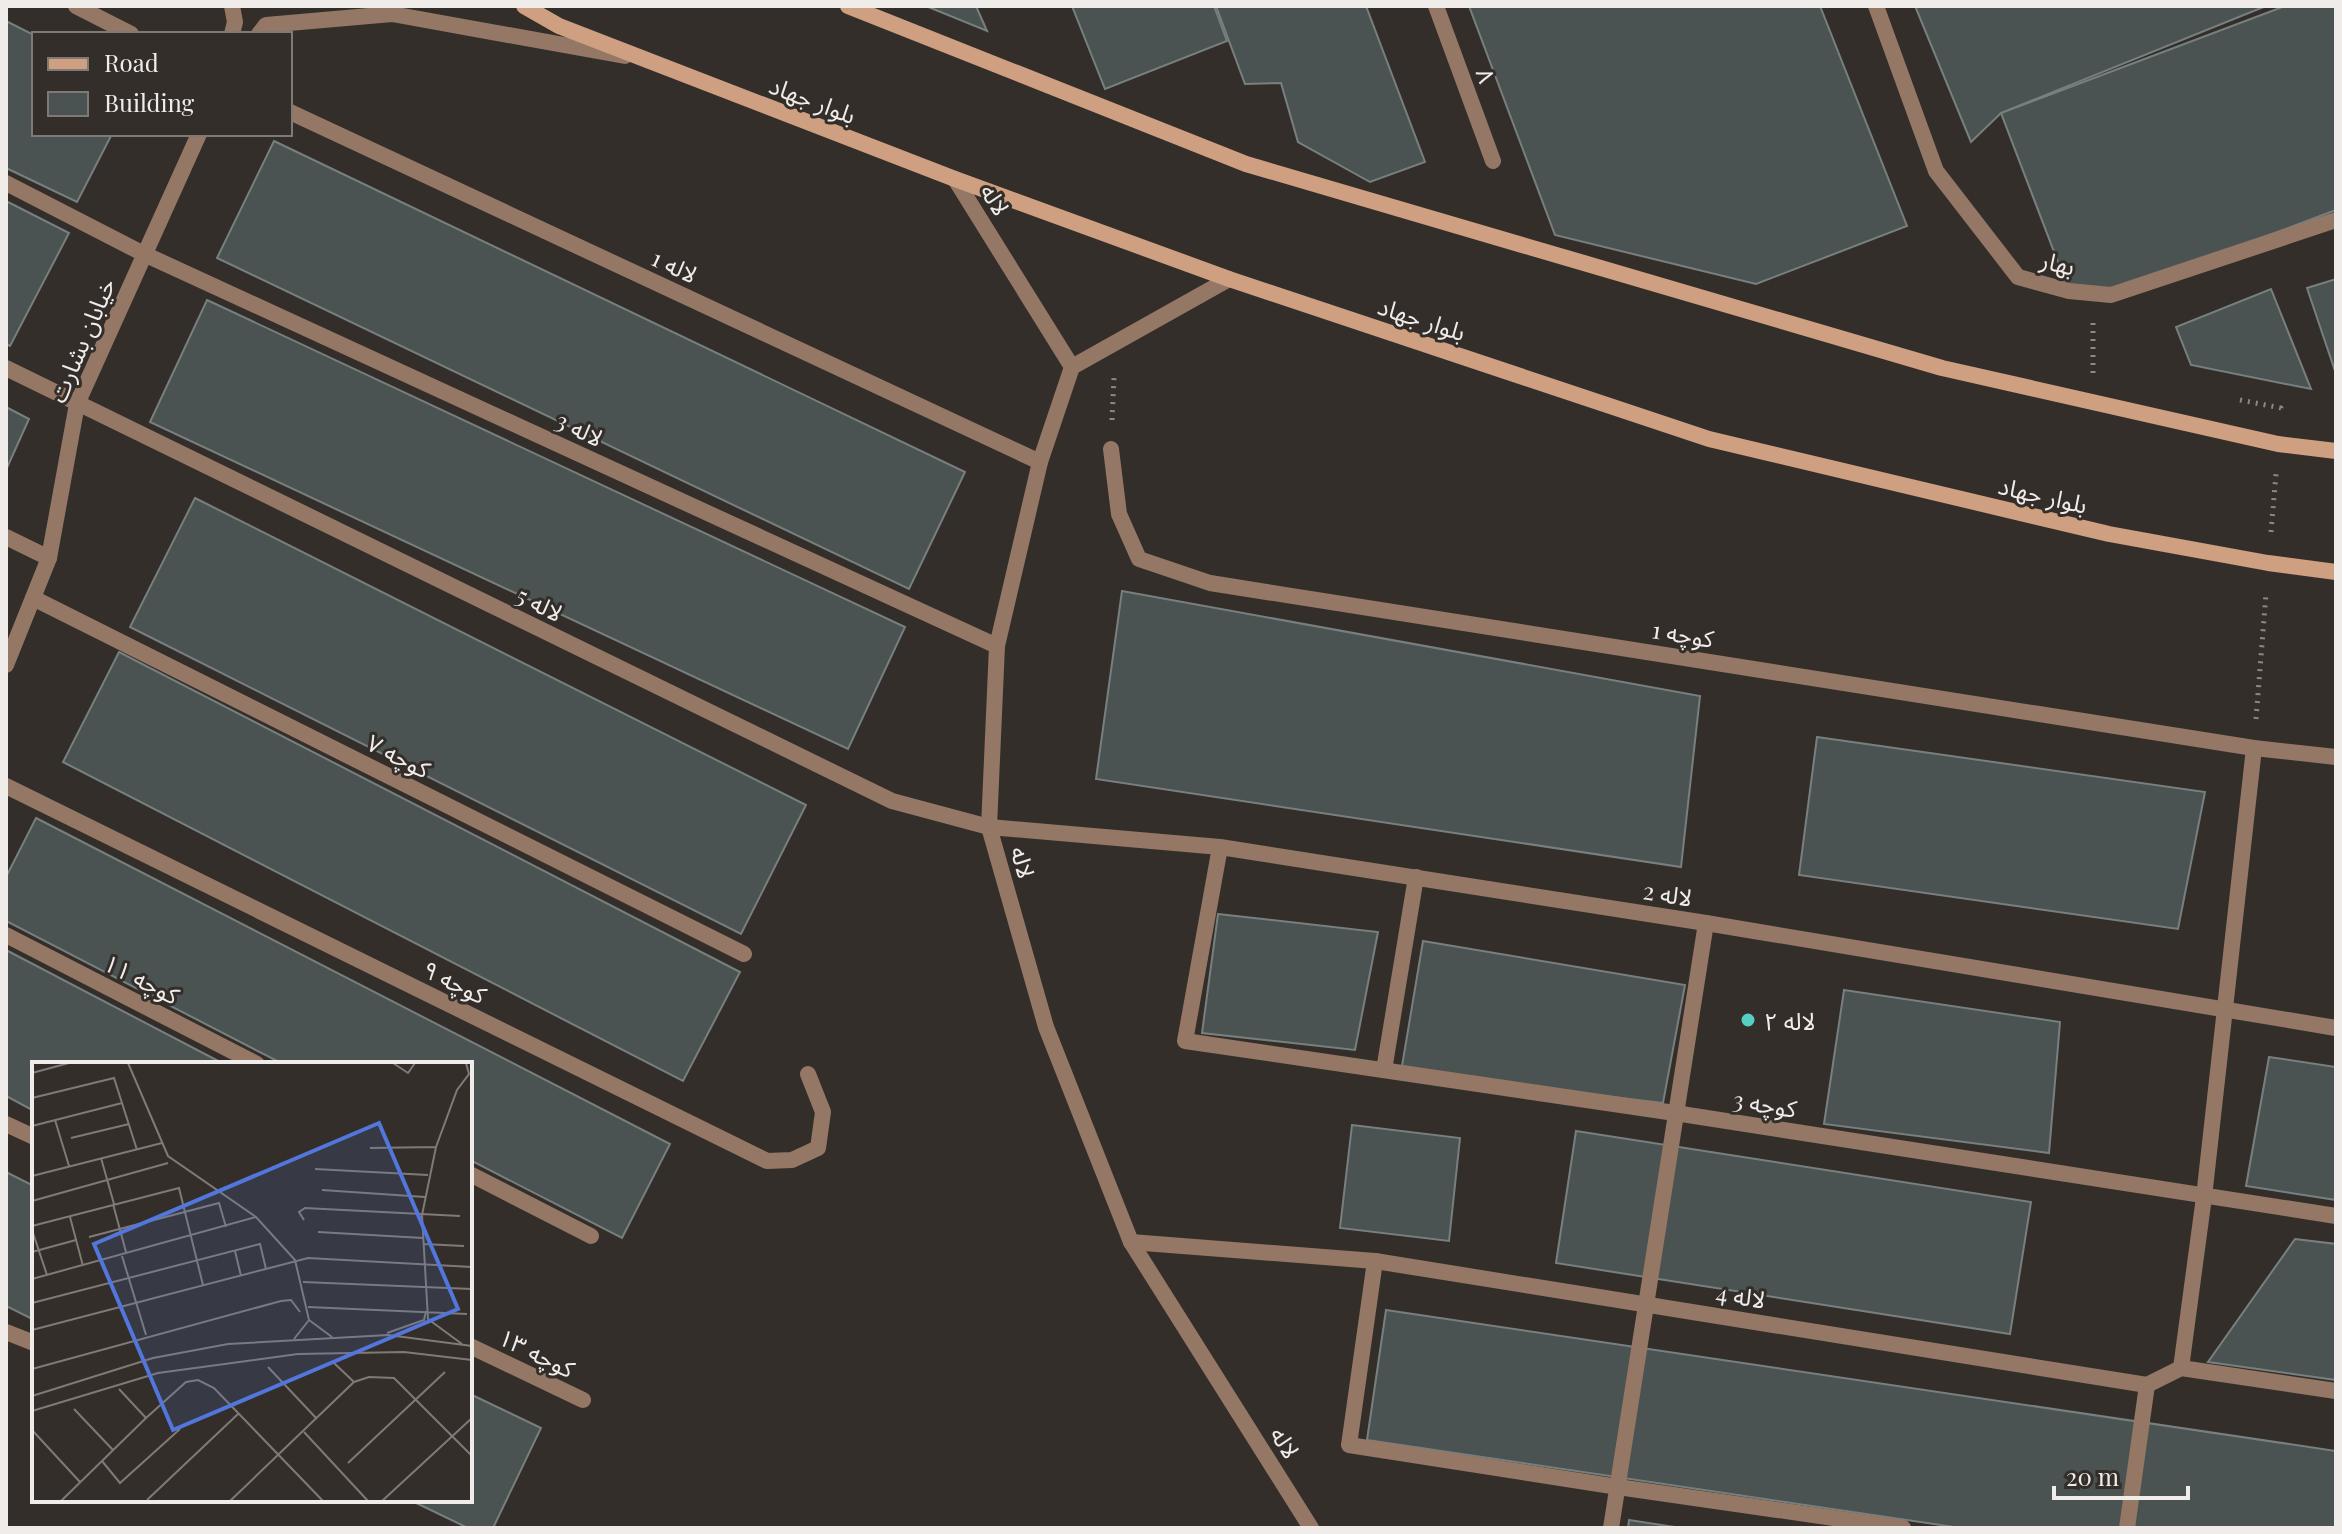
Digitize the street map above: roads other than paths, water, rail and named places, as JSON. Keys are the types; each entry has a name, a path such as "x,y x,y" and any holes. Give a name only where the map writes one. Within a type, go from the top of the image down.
{"main road":[{"name":"بلوار جهاد","path":"524,6 559,26 955,179 1229,279 1709,439 2109,534 2336,572"},
{"path":"848,6 1246,164 1942,368 2278,444 2336,451"}],"street":[{"path":"76,6 127,32"},
{"path":"232,6 235,22 232,32"},
{"name":"۸","path":"1436,6 1493,161"},
{"name":"بهار","path":"1876,6 1936,171 2018,277 2069,291 2111,295 2336,220"},
{"path":"261,32 266,25 392,14 649,61"},
{"name":"لاله 1","path":"292,113 1040,462"},
{"name":"خیابان بشارت","path":"6,665 49,558 77,404 198,136"},
{"name":"لاله","path":"955,179 1072,367 1040,462 997,646 989,827 1046,1027 1131,1242 1311,1528"},
{"name":"لاله 3","path":"6,183 144,254 997,646"},
{"path":"1072,367 1229,279"},
{"name":"لاله 5","path":"6,368 892,801 989,827"},
{"name":"کوچه 1","path":"1111,449 1119,514 1139,559 1210,583 2254,748 2336,757"},
{"path":"6,537 49,558"},
{"name":"کوچه ۷","path":"33,598 744,954"},
{"path":"2181,1368 2204,1197 2254,748"},
{"name":"کوچه ۹","path":"6,786 767,1161 792,1160 818,1148 823,1112 808,1074"},
{"name":"لاله 2","path":"989,827 1220,847 1706,923 2336,1028"},
{"name":"کوچه 3","path":"1220,847 1185,1041 1675,1113 2336,1216"},
{"path":"1384,1070 1416,877"},
{"path":"1611,1528 1706,923"},
{"name":"کوچه ۱۱","path":"6,935 253,1062"},
{"path":"6,1124 32,1136"},
{"path":"472,1175 591,1236"},
{"name":"لاله 4","path":"1131,1242 1375,1261 2147,1385"},
{"path":"1375,1261 1349,1445 1903,1528"},
{"path":"6,1332 32,1342"},
{"name":"کوچه ۱۳","path":"472,1347 583,1400"},
{"path":"2127,1528 2147,1385 2181,1368 2336,1391"}],"place":[{"name":"لاله ۲","path":"1748,1020"}]}
